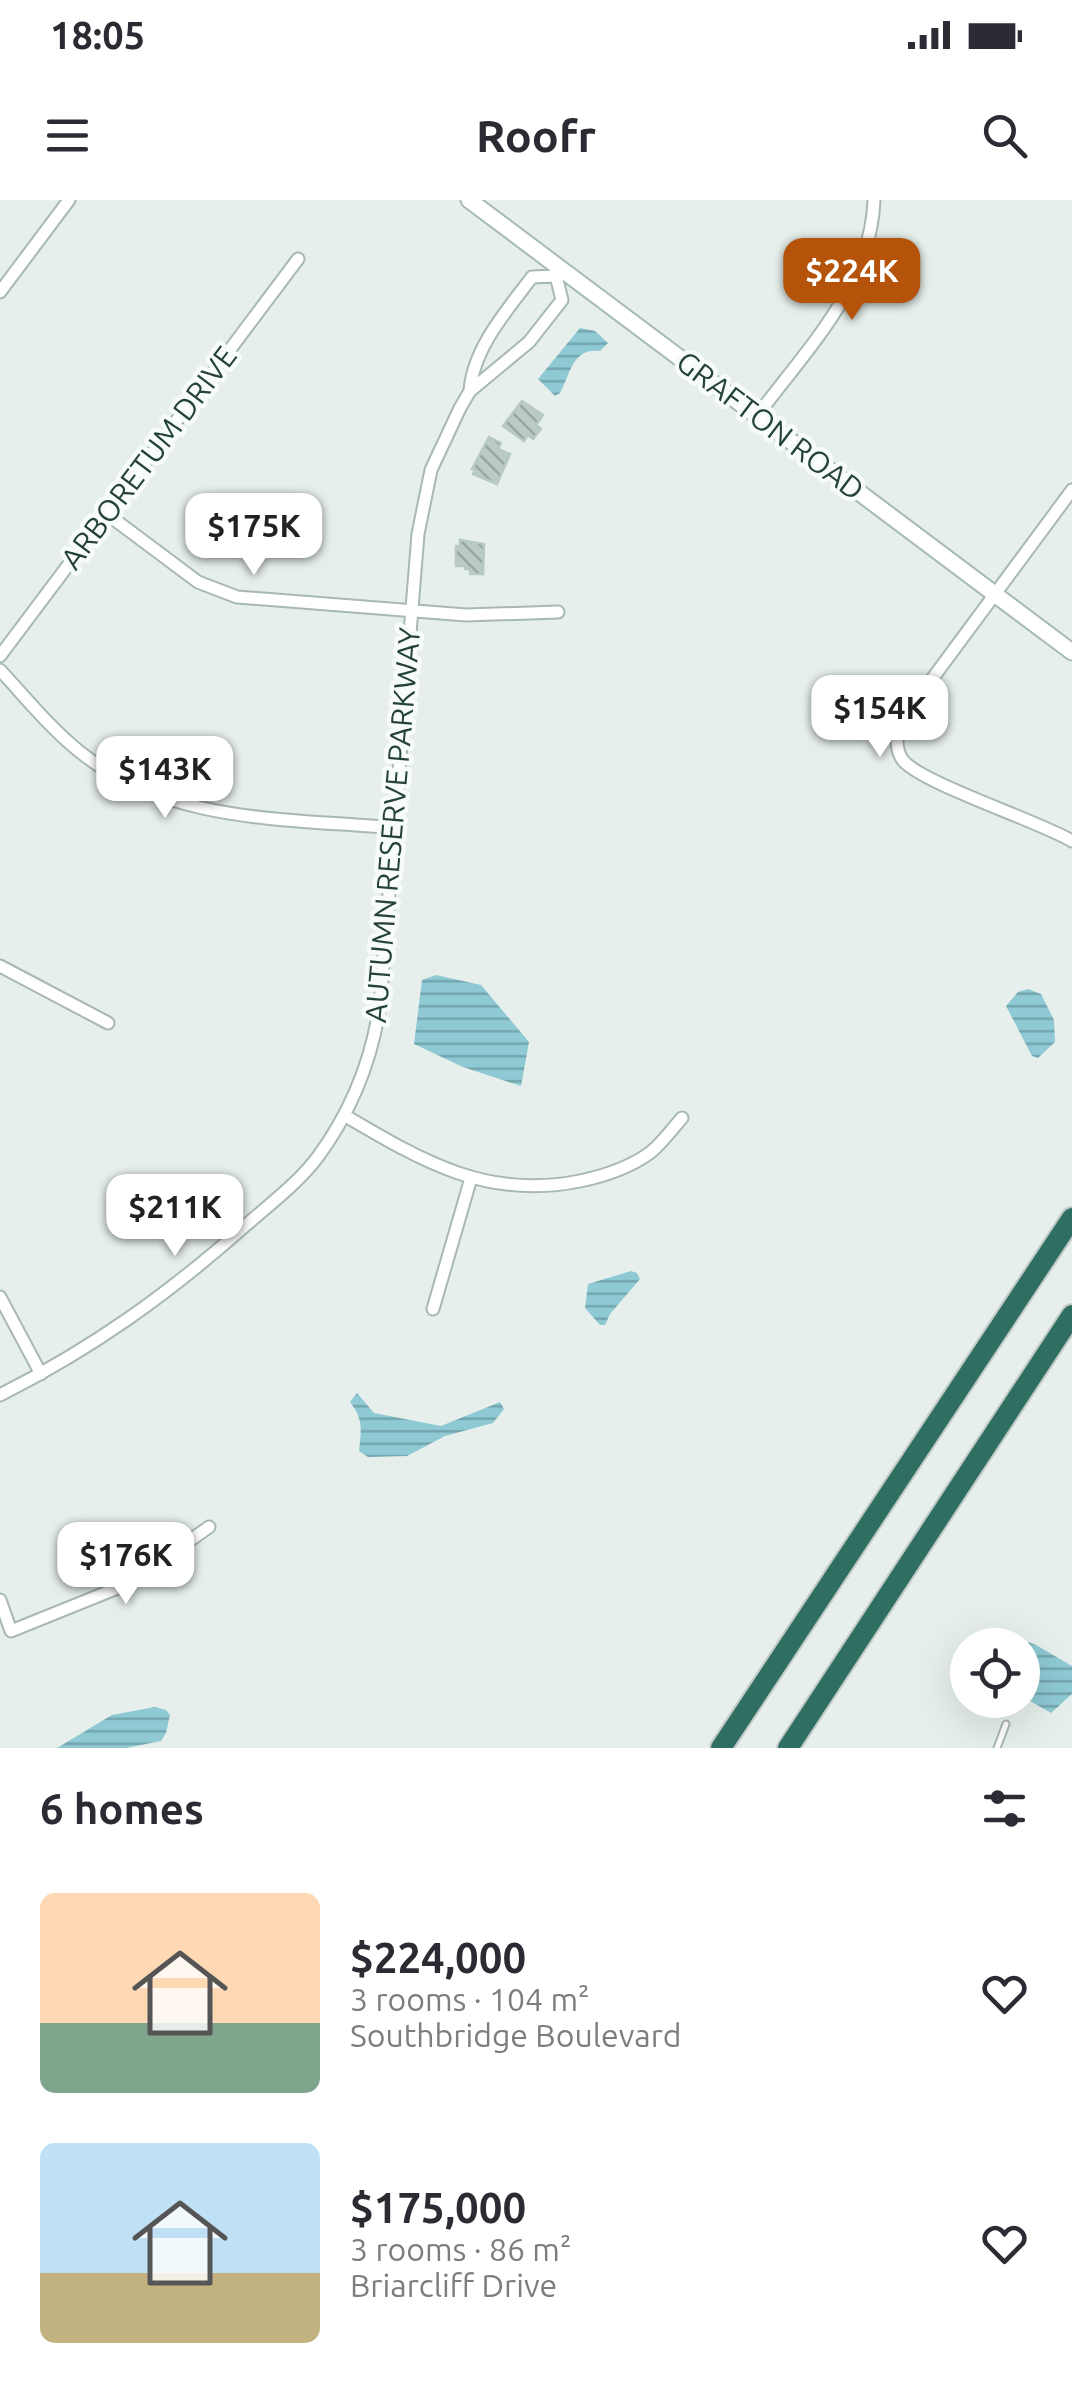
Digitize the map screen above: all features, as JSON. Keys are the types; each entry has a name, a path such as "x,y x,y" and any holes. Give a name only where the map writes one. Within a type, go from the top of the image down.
{"highway":[{"path":"721,1748 1072,1218"},
{"path":"788,1748 1072,1314"}],"street":[{"path":"0,292 69,200"},
{"name":"GRAFTON ROAD","path":"469,200 559,273 1072,652"},
{"path":"757,416 851,286 870,240 874,200"},
{"name":"ARBORETUM DRIVE","path":"0,656 298,259"},
{"name":"AUTUMN RESERVE PARKWAY","path":"0,1395 133,1318 202,1264 304,1173 344,1114 367,1066 378,1021 418,534 427,483 446,433 470,391 518,352 562,300 559,273 532,277 521,291 490,337 471,376 470,391"},
{"path":"1072,490 901,721 897,734 900,755 918,773 1047,827 1072,842"},
{"path":"107,514 198,582 224,594 412,611 493,615 558,612"},
{"path":"0,670 78,750 122,780 155,796 209,812 394,828"},
{"path":"0,966 108,1023"},
{"path":"344,1114 424,1160 471,1178 502,1185 543,1186 588,1179 622,1167 650,1152 682,1118"},
{"path":"433,1310 471,1178"},
{"path":"0,1296 41,1374"},
{"path":"0,1600 11,1632 130,1583 209,1528"}],"lane":[{"path":"997,1748 1006,1724"}],"water":[{"path":"580,328 595,331 608,343 600,351 583,353 578,358 555,396 538,379"},
{"path":"436,975 481,985 529,1042 521,1086 463,1067 414,1044 422,980"},
{"path":"1028,989 1041,994 1054,1020 1055,1042 1038,1058 1032,1056 1006,1006 1018,992"},
{"path":"631,1271 640,1279 605,1325 600,1325 585,1308 588,1284"},
{"path":"357,1393 374,1413 441,1426 500,1402 504,1409 493,1423 445,1436 407,1456 368,1457 359,1451 360,1420 350,1402"},
{"path":"1040,1647 1072,1666 1072,1694 1051,1713 1040,1707"},
{"path":"155,1707 170,1715 161,1741 126,1748 57,1748 112,1715"}],"building":[{"path":"522,401 543,415 536,425 541,429 533,439 528,435 524,441 503,426"},
{"path":"489,437 501,443 498,449 510,454 497,484 473,474 472,469"},
{"path":"460,540 484,544 483,574 470,574 465,566 456,566 456,546 460,546"}]}
